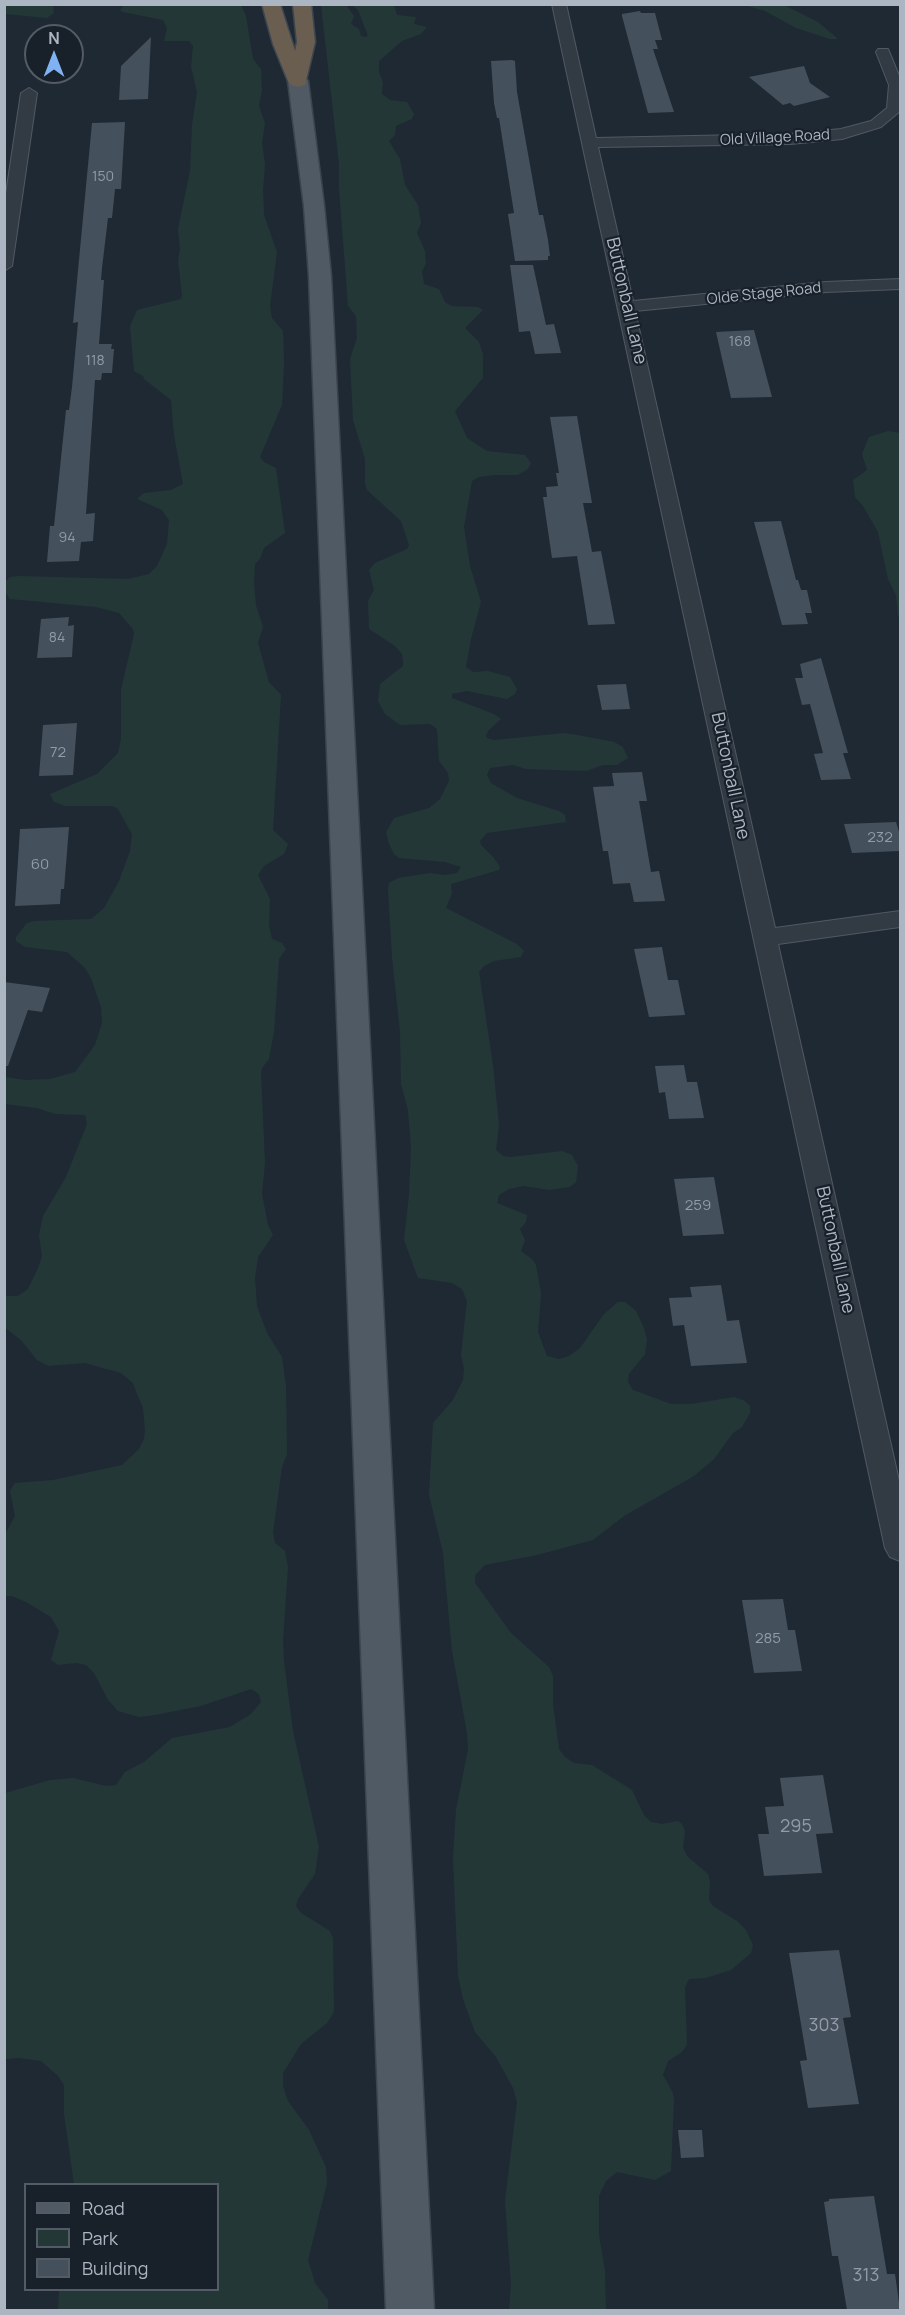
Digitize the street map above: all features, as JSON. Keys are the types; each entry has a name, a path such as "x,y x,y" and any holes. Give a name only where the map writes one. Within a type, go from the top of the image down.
{"highway":[{"path":"271,4 282,44 298,81"},
{"path":"298,81 306,42 302,4"}],"main road":[{"path":"298,81 314,206 320,276 410,2310"}],"street":[{"name":"Buttonball Lane","path":"559,4 900,1548"},
{"name":"Old Village Road","path":"590,143 790,140 842,134 876,124 894,109 896,85 883,52"},
{"path":"4,266 12,159 29,93"},
{"name":"Olde Stage Road","path":"627,307 826,287 900,284"},
{"path":"766,936 900,919"}],"green space":[{"path":"125,4 241,5 246,16 253,59 261,69 262,90 259,106 265,123 262,143 265,164 264,215 277,252 270,306 272,318 283,331 284,363 282,405 260,457 264,462 276,468 285,533 264,548 260,559 255,564 254,584 256,605 263,627 258,643 269,682 281,695 273,830 288,844 284,854 264,866 258,875 270,899 269,925 272,939 282,943 286,949 279,959 274,1032 269,1059 261,1073 265,1163 262,1194 268,1225 273,1235 258,1257 255,1278 257,1306 267,1333 282,1357 286,1387 287,1454 282,1467 273,1533 275,1543 285,1551 288,1567 283,1640 284,1661 293,1731 319,1847 315,1874 298,1899 296,1906 301,1913 330,1931 333,1938 334,2012 327,2023 301,2044 283,2073 283,2086 288,2101 309,2130 326,2167 327,2183 308,2260 315,2283 328,2300 328,2310 58,2310 59,2291 219,2291 219,2183 74,2183 64,2114 64,2085 58,2076 41,2061 5,2059 5,1793 50,1780 73,1778 106,1786 116,1785 125,1772 144,1762 172,1738 230,1727 251,1714 261,1702 259,1694 251,1689 201,1706 155,1715 139,1717 118,1711 108,1700 94,1673 86,1665 76,1663 58,1665 51,1660 59,1631 51,1617 26,1602 12,1596 5,1596 5,1534 15,1516 10,1491 15,1483 53,1480 122,1465 139,1449 145,1430 143,1408 133,1383 121,1373 85,1363 48,1366 37,1360 21,1340 4,1327 5,1296 18,1296 28,1289 42,1257 39,1235 43,1216 66,1177 87,1124 85,1115 55,1114 37,1108 5,1104 5,1077 25,1080 50,1079 75,1072 95,1045 102,1023 101,1007 85,968 67,952 25,947 16,941 16,937 27,923 34,921 91,919 104,908 119,881 130,851 132,834 118,809 113,806 65,806 54,802 50,794 97,774 118,753 121,739 121,690 134,634 133,629 119,613 96,607 10,599 5,592 5,582 10,577 18,576 128,579 149,574 157,566 167,544 169,520 162,510 137,499 144,493 171,490 183,484 174,435 171,400 134,371 130,326 137,310 181,299 182,295 178,261 180,249 178,229 190,171 192,125 197,92 191,67 193,46 189,41 164,41 167,28 163,20 120,10"},
{"path":"4,5 53,5 54,13 47,18 5,14"},
{"path":"321,5 346,5 354,16 351,24 359,29 361,36 365,37 368,36 358,10 352,5 394,5 397,15 416,17 414,24 427,27 421,34 402,41 379,61 379,72 383,83 382,94 390,100 407,102 414,114 412,119 396,126 395,135 389,141 400,159 405,185 418,205 421,223 417,233 425,251 426,263 422,272 424,284 439,289 445,302 451,306 478,307 483,310 465,328 479,342 483,354 483,378 455,411 467,438 487,451 525,455 531,463 528,469 518,475 494,475 479,477 472,481 464,527 470,566 481,602 466,667 473,672 488,671 510,677 517,689 515,694 507,699 467,691 452,694 452,698 494,714 501,719 488,731 487,738 494,740 564,733 614,742 623,747 628,758 617,765 603,765 586,771 526,769 513,765 490,768 487,775 491,783 517,798 559,811 565,815 566,822 487,833 480,841 481,845 494,858 500,867 499,870 451,884 452,893 446,908 517,944 524,951 521,957 494,961 484,966 479,972 493,1065 499,1125 496,1150 503,1156 511,1157 562,1151 572,1155 578,1166 576,1182 570,1187 549,1190 523,1186 509,1189 499,1195 497,1203 527,1215 526,1222 520,1229 525,1240 521,1251 536,1265 541,1293 538,1332 547,1356 559,1359 569,1356 580,1348 604,1314 618,1302 625,1302 636,1311 647,1340 645,1354 629,1374 628,1382 633,1390 671,1404 691,1404 734,1397 745,1401 750,1406 750,1413 742,1427 733,1433 714,1459 694,1476 624,1516 593,1540 537,1555 485,1565 475,1575 475,1583 511,1633 549,1667 553,1676 553,1704 559,1749 565,1757 574,1763 592,1765 632,1790 644,1815 651,1822 662,1824 678,1821 682,1824 685,1831 683,1848 688,1857 708,1874 709,1900 713,1906 737,1921 746,1930 753,1945 751,1953 731,1970 706,1978 689,1979 685,1987 687,2045 682,2052 668,2061 663,2075 673,2093 674,2100 671,2171 655,2180 617,2172 606,2181 599,2196 599,2235 605,2271 606,2310 509,2310 511,2284 505,2201 517,2102 513,2088 496,2057 475,2032 463,1999 458,1976 453,1858 456,1810 468,1749 452,1651 443,1553 429,1495 433,1423 453,1400 463,1380 464,1369 461,1355 467,1301 462,1289 452,1283 418,1278 404,1240 411,1148 408,1110 401,1084 400,1032 388,888 389,883 398,878 430,873 445,875 457,873 461,867 445,862 399,858 389,844 386,832 394,818 429,808 440,799 449,781 448,773 439,761 437,729 430,724 400,725 385,714 378,701 380,684 403,666 403,660 402,654 395,646 369,629 368,601 374,590 369,570 375,563 407,549 409,545 401,521 367,490 365,459 353,420 350,359 357,338 356,316 348,306 339,164"},
{"path":"744,5 784,5 818,22 838,39 830,39 796,28 765,11"},
{"path":"888,431 900,433 900,618 896,595 888,579 878,532 855,497 853,480 867,470 862,454 869,437"}],"building":[{"path":"640,11 641,13 655,13 662,40 655,40 658,49 653,49 674,112 648,113 622,16 622,14"},
{"path":"151,37 148,99 119,100 121,66"},
{"path":"491,61 515,61 517,92 539,215 543,215 548,240 550,256 548,260 515,261 508,214 514,213 499,118 497,118 494,103"},
{"path":"804,66 810,83 830,97 794,106 790,103 783,105 749,77"},
{"path":"125,122 121,189 115,189 112,218 108,218 101,280 104,280 99,344 112,344 111,349 114,349 112,373 102,373 101,380 95,380 86,514 95,513 93,541 81,542 79,561 47,562 50,526 54,526 66,410 69,410 72,387 78,322 73,323 92,123"},
{"path":"510,265 533,265 546,325 554,324 561,353 535,354 530,331 519,332"},
{"path":"754,330 772,397 731,398 716,332"},
{"path":"577,416 592,503 583,503 592,552 601,551 615,624 588,625 577,556 552,558 543,497 547,497 546,487 558,486 556,473 559,473 550,417"},
{"path":"781,521 796,580 801,590 807,590 812,613 805,613 808,624 782,625 754,522"},
{"path":"69,617 68,626 74,625 72,657 37,658 41,619"},
{"path":"821,658 848,753 843,753 851,779 821,780 814,754 823,753 810,704 802,705 795,678 803,678 800,664"},
{"path":"626,684 630,709 602,710 597,685"},
{"path":"77,723 73,775 39,776 43,725"},
{"path":"642,772 647,801 639,801 651,872 659,871 665,901 634,902 630,883 613,884 608,851 603,851 593,787 614,786 612,773"},
{"path":"896,822 900,835 900,851 852,853 844,824"},
{"path":"69,827 64,889 61,889 60,904 15,906 20,829"},
{"path":"662,947 668,980 678,980 685,1015 649,1017 634,949"},
{"path":"4,982 50,988 42,1012 28,1010 8,1066 4,1066"},
{"path":"684,1065 687,1082 697,1082 704,1118 669,1119 665,1092 659,1093 655,1066"},
{"path":"714,1177 724,1234 683,1236 674,1179"},
{"path":"721,1285 727,1321 739,1320 747,1363 691,1366 684,1325 673,1326 669,1298 692,1297 690,1287"},
{"path":"783,1599 788,1630 795,1630 802,1671 754,1673 742,1600"},
{"path":"823,1775 833,1833 816,1834 822,1873 764,1876 758,1834 769,1834 765,1807 784,1806 780,1778"},
{"path":"839,1950 851,2017 843,2018 859,2104 808,2108 800,2061 807,2060 789,1953"},
{"path":"678,2130 702,2130 704,2157 681,2158"},
{"path":"874,2196 887,2274 895,2274 900,2310 847,2310 838,2256 832,2256 824,2202 829,2199"}]}
